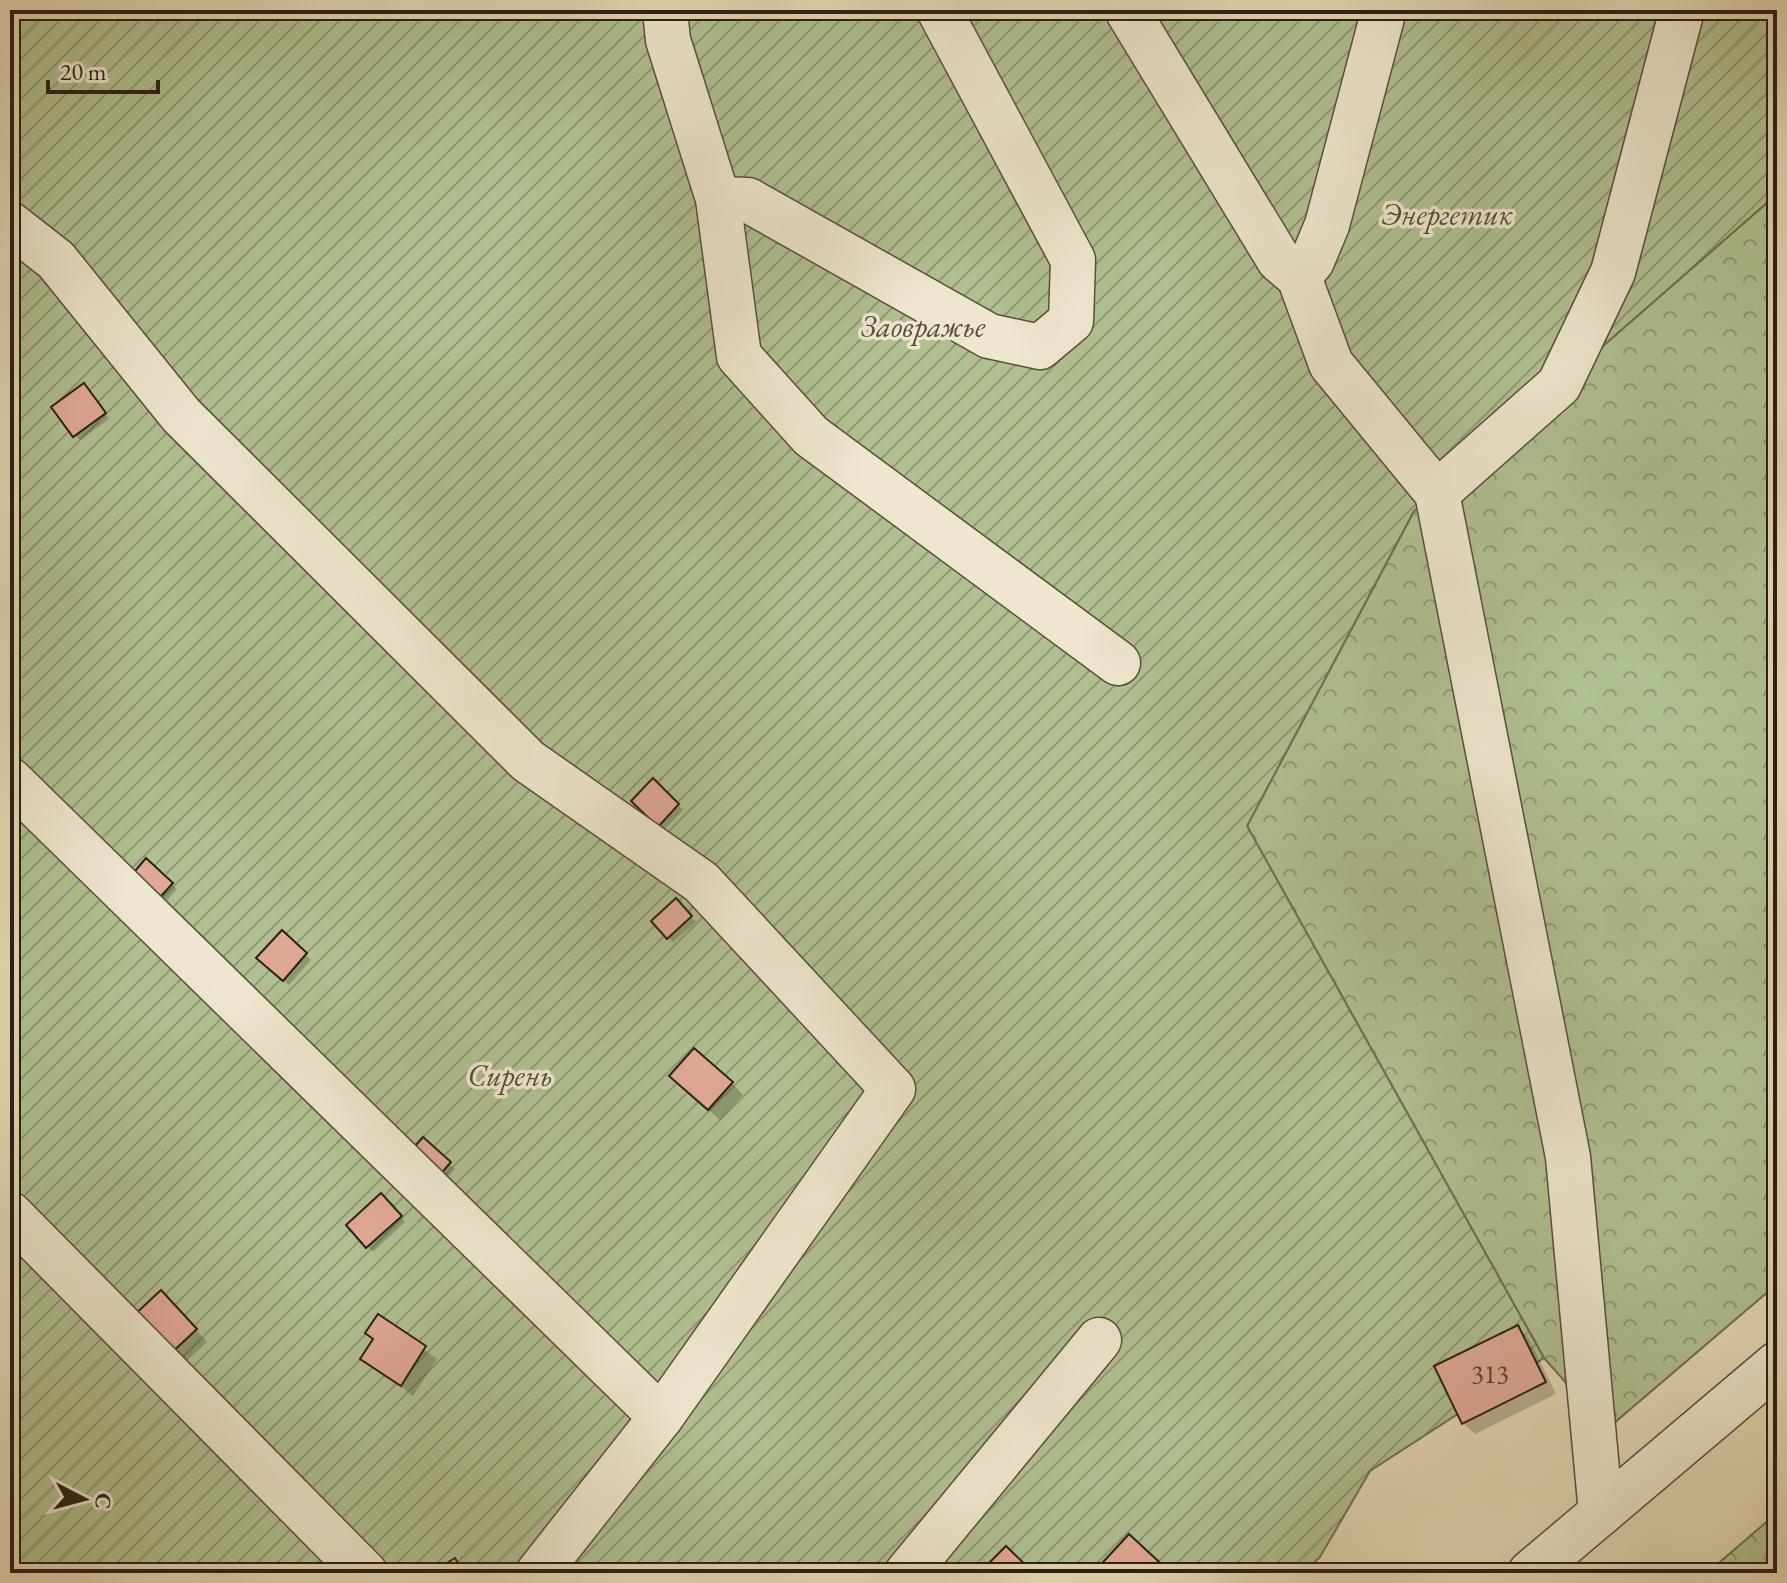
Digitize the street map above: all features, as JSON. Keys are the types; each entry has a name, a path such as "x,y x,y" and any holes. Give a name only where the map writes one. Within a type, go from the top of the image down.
{"street":[{"path":"665,10 668,40 718,199 739,356 811,436 1118,663"},
{"path":"718,199 748,200 989,336 1040,347 1071,321 1073,260 939,10"},
{"path":"1127,10 1279,260 1299,277 1331,364 1437,493 1568,1157 1601,1513"},
{"path":"1299,277 1312,261 1327,225 1384,10"},
{"path":"1437,493 1559,385 1613,272 1682,10"},
{"path":"10,224 56,260 181,415 528,761 701,882 893,1089 661,1417 538,1573"},
{"path":"10,780 661,1417"},
{"path":"10,1214 365,1573"},
{"path":"907,1573 1099,1340"},
{"path":"1530,1573 1777,1364"}],"green space":[{"path":"10,10 1777,10 1777,194 1414,511 1247,826 1544,1358 1370,1471 1320,1557 1304,1573 10,1573"},
{"path":"1777,194 1777,1284 1607,1429 1544,1358 1247,826 1414,511"},
{"path":"1777,1513 1777,1573 1707,1573"}],"building":[{"path":"84,383 106,413 73,437 51,407"},
{"path":"653,778 679,804 658,827 631,801"},
{"path":"146,858 173,883 151,907 124,884"},
{"path":"676,898 692,916 667,939 651,921"},
{"path":"282,930 307,953 283,981 256,958"},
{"path":"694,1048 733,1082 708,1110 669,1076"},
{"path":"423,1137 451,1162 438,1177 410,1152"},
{"path":"381,1193 402,1216 366,1248 346,1225"},
{"path":"161,1290 197,1329 167,1357 131,1318"},
{"path":"378,1314 426,1346 401,1386 360,1359 373,1339 365,1333"},
{"path":"1518,1325 1546,1382 1462,1424 1434,1366"},
{"path":"1129,1534 1171,1573 1093,1573"},
{"path":"1006,1546 1034,1573 979,1573"},
{"path":"455,1558 464,1573 430,1573"}],"park label":[{"name":"Энергетик","path":"1447,214"},
{"name":"Заовражье","path":"923,326"},
{"name":"Сирень","path":"510,1075"}]}
